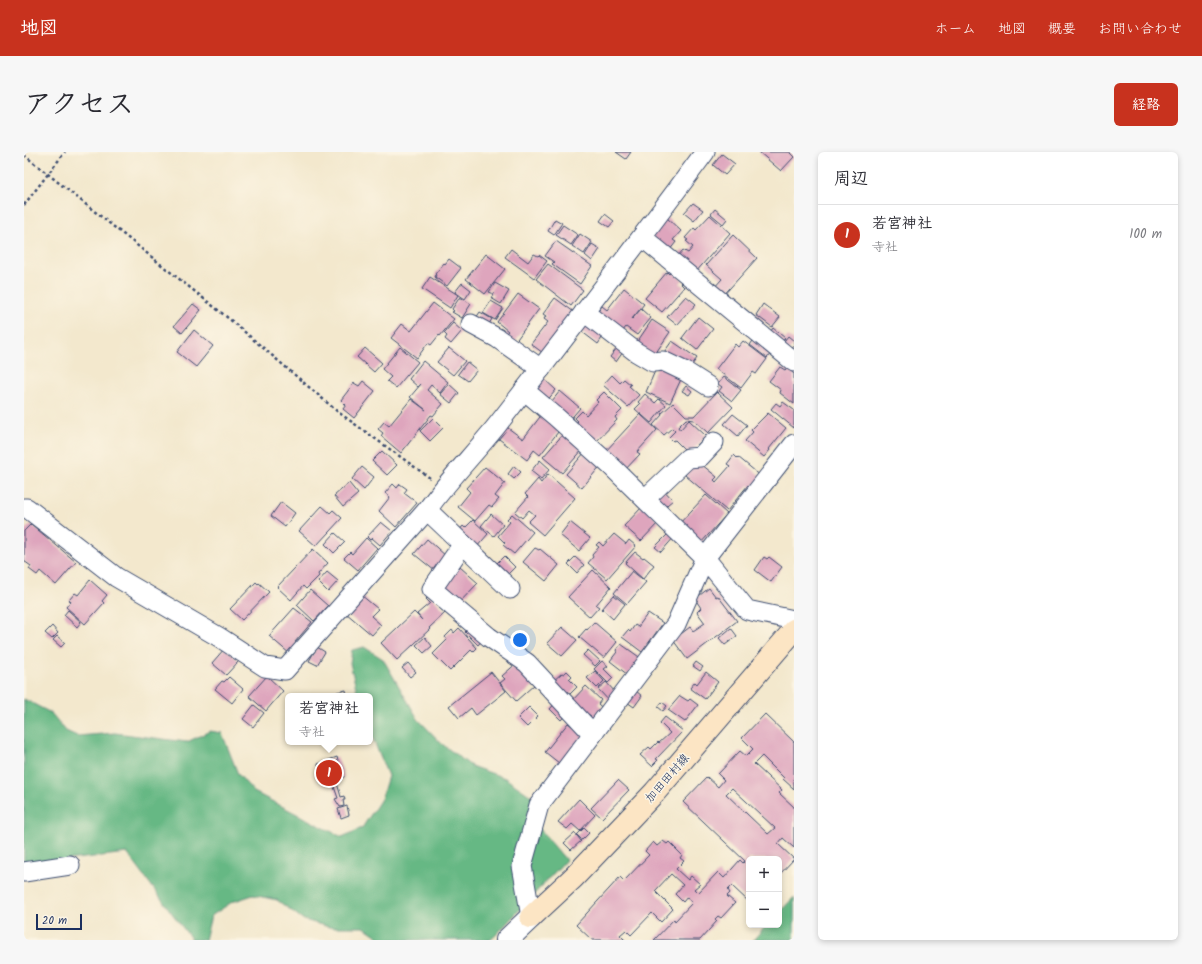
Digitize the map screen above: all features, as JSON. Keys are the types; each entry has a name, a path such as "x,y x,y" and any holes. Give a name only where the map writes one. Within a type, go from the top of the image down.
{"main road":[{"name":"加田田村線","path":"531,917 573,878 655,792 794,630"}],"street":[{"path":"24,508 27,508 116,577 219,637 265,667 285,670 427,510 443,487 497,426 642,238 705,152"},
{"path":"642,238 794,362"},
{"path":"584,312 636,352 653,362 662,361 686,372 708,386"},
{"path":"472,324 497,338 541,369"},
{"path":"524,390 556,416 612,466 705,558 747,610 794,620"},
{"path":"645,499 688,458 700,457 714,442"},
{"path":"507,940 531,917 522,866 539,805 676,624 705,558 794,444"},
{"path":"427,510 510,589"},
{"path":"463,544 432,589 489,637 527,662 594,734"},
{"path":"24,872 70,865"}],"path":[{"path":"24,205 65,152"},
{"path":"24,155 233,322 338,412 443,487"}],"green space":[{"path":"364,647 383,659 418,719 442,744 471,766 505,778 534,798 533,821 566,860 490,940 383,940 364,927 329,927 304,920 277,900 253,895 232,902 211,916 205,940 192,940 127,853 24,865 24,699 51,713 66,731 77,736 115,733 187,742 210,731 222,733 238,774 254,792 342,837 362,828 381,799 388,776 373,738 373,693 357,693 350,663 352,650"},
{"path":"794,897 794,940 753,940 764,928 782,928 782,910"}],"building":[{"path":"616,152 631,152 626,159"},
{"path":"759,152 791,152 790,153 794,157 781,171"},
{"path":"722,154 735,164 725,175 713,165"},
{"path":"693,203 703,210 694,221 684,213"},
{"path":"715,209 727,219 723,224 711,214"},
{"path":"605,214 614,221 609,227 600,221"},
{"path":"710,215 730,233 695,273 677,257 683,250 688,253 693,247 686,241 688,240 685,238 694,228 696,230"},
{"path":"666,217 681,231 673,240 676,242 669,251 652,236"},
{"path":"555,219 562,223 554,235 548,231"},
{"path":"563,225 578,235 571,245 556,235"},
{"path":"580,234 592,242 584,254 572,246"},
{"path":"733,235 757,258 721,298 712,290 722,279 706,265"},
{"path":"556,241 592,266 580,284 552,264 554,262 545,256"},
{"path":"592,244 600,249 592,261 585,255"},
{"path":"511,249 528,262 534,254 539,255 547,261 534,278 505,257"},
{"path":"486,254 505,269 485,294 466,279"},
{"path":"449,259 461,268 447,286 435,277 435,274"},
{"path":"548,264 583,290 571,306 536,279"},
{"path":"672,271 683,280 680,283 684,287 662,312 645,298 667,272 669,274"},
{"path":"430,277 458,295 450,308 422,289"},
{"path":"462,283 471,290 465,299 455,292"},
{"path":"495,283 509,291 501,304 491,298 494,294 489,292"},
{"path":"624,288 644,304 632,319 641,309 651,318 637,335 626,327 619,336 594,317 602,306 607,310"},
{"path":"518,294 539,309 512,346 502,338 508,331 497,322"},
{"path":"686,296 696,304 677,325 667,317"},
{"path":"460,297 471,304 462,318 452,312 454,311 452,309"},
{"path":"555,298 574,312 543,353 531,344 548,322 544,319 546,316 543,314"},
{"path":"491,301 503,308 495,320 483,313"},
{"path":"433,303 454,319 431,345 428,343 417,358 391,338 402,324 411,331"},
{"path":"193,304 201,310 182,333 174,326"},
{"path":"763,304 780,317 772,327 756,315"},
{"path":"480,312 492,319 486,329 474,321"},
{"path":"698,317 713,329 697,350 682,338"},
{"path":"590,320 606,332 598,344 581,331"},
{"path":"652,320 670,332 653,357 635,345"},
{"path":"453,323 462,331 451,344 445,339 447,336 444,333"},
{"path":"773,328 785,338 777,349 765,339"},
{"path":"194,330 213,346 196,367 177,352"},
{"path":"788,336 794,341 794,344 785,355 778,349"},
{"path":"755,338 772,352 767,358 750,345"},
{"path":"672,341 697,358 689,369 662,355"},
{"path":"743,341 767,359 756,374 753,372 741,388 716,369 735,344 738,347"},
{"path":"400,347 418,362 396,388 387,381 391,377 382,369"},
{"path":"365,348 382,363 374,372 357,357"},
{"path":"449,348 465,361 453,375 437,362"},
{"path":"617,348 623,352 616,362 610,357"},
{"path":"423,361 448,382 440,393 431,385 427,390 443,404 433,416 431,415 401,453 381,436 383,433 378,429 384,422 389,426 411,399 426,410 410,397 421,384 418,387 409,379"},
{"path":"467,362 477,370 468,381 458,374"},
{"path":"658,364 683,375 670,403 646,392"},
{"path":"780,367 785,370 787,368 794,374 794,404 780,393 781,390 769,381"},
{"path":"612,375 620,383 624,379 639,395 628,407 603,385"},
{"path":"724,377 741,390 732,401 719,391 722,387 718,384"},
{"path":"543,378 556,390 545,403 535,387"},
{"path":"363,381 375,391 354,418 343,409 346,405 341,400 354,383 359,386"},
{"path":"449,384 459,393 451,403 440,394"},
{"path":"686,386 692,391 689,395 682,391"},
{"path":"560,391 580,408 568,422 548,406"},
{"path":"604,392 622,410 615,417 617,420 593,445 573,426 578,421 575,418 582,411 586,415 598,402 596,400"},
{"path":"717,392 733,407 708,433 694,420 686,419 678,427 680,430 689,420 706,436 689,454 675,440 673,441 669,437 675,431 672,428 664,435 653,425 662,415 661,414 673,403 686,416 694,416"},
{"path":"645,394 655,403 659,399 666,405 651,423 635,409 640,404 638,402"},
{"path":"783,402 794,410 794,428 771,409 776,403 780,406"},
{"path":"543,413 562,427 540,455 534,450 527,460 495,436 504,425 523,439"},
{"path":"768,413 786,428 764,457 745,441 753,432 751,430"},
{"path":"640,414 657,430 637,452 640,454 624,471 604,453"},
{"path":"733,414 747,425 738,436 724,424"},
{"path":"433,418 443,428 430,441 420,431"},
{"path":"565,432 584,448 562,473 543,457"},
{"path":"382,451 397,465 387,475 372,461"},
{"path":"585,452 601,465 582,488 566,474"},
{"path":"734,455 762,477 752,488 748,485 727,511 685,475 687,472 686,471 696,460 717,477 714,480 716,482 730,466 727,464"},
{"path":"540,460 550,469 541,479 531,471"},
{"path":"514,466 521,472 514,479 508,474"},
{"path":"362,467 374,477 364,490 352,479"},
{"path":"485,467 505,483 495,496 499,499 492,507 489,505 475,521 458,507 470,492 466,488"},
{"path":"548,474 575,498 543,535 528,522 535,515 529,510 522,518 515,512 528,497 525,494 538,479 541,483"},
{"path":"349,483 358,494 343,507 334,496"},
{"path":"393,484 397,488 400,484 407,489 404,493 417,503 396,527 379,511 390,497 385,493"},
{"path":"661,487 673,500 662,509 650,497"},
{"path":"706,495 727,514 699,545 678,525"},
{"path":"281,502 295,513 285,527 271,516"},
{"path":"322,506 330,513 333,510 342,518 316,546 299,531"},
{"path":"643,506 659,522 641,541 624,526"},
{"path":"491,514 503,525 494,536 481,526"},
{"path":"512,514 533,532 514,554 503,545 505,543 498,536 510,522 507,519"},
{"path":"473,520 488,534 476,548 458,532 463,526 465,528"},
{"path":"381,522 392,531 380,545 372,538 370,540 367,537"},
{"path":"570,522 590,538 579,551 560,535"},
{"path":"31,524 76,562 56,585 40,571 37,575 29,569 31,566 24,561 24,531"},
{"path":"670,532 675,536 661,552 655,547"},
{"path":"335,533 345,542 334,553 325,544"},
{"path":"614,534 626,544 629,540 636,546 607,579 588,563 593,557 592,555 599,547 596,545 599,542 603,546"},
{"path":"366,538 377,548 358,570 344,558 350,552 352,554"},
{"path":"427,539 447,557 435,571 414,554"},
{"path":"535,548 540,549 559,565 546,581 523,562"},
{"path":"313,549 328,563 318,574 319,576 306,589 303,586 291,600 277,587"},
{"path":"635,552 654,565 643,579 625,563"},
{"path":"504,556 515,567 505,577 494,566"},
{"path":"575,557 584,565 577,573 568,564"},
{"path":"764,557 767,559 769,557 782,567 771,582 755,570"},
{"path":"460,567 478,583 457,605 437,586 448,580"},
{"path":"593,570 611,587 596,605 599,607 590,617 568,597"},
{"path":"632,571 646,582 627,604 614,593"},
{"path":"327,572 338,581 328,592 318,582"},
{"path":"90,580 107,595 102,601 104,603 85,624 66,607 71,601 69,600 75,593 78,595"},
{"path":"256,582 269,592 242,620 230,609"},
{"path":"709,588 716,597 718,596 737,621 687,659 673,640 690,627 693,631 705,623 697,612 701,608 695,599"},
{"path":"310,590 328,606 314,621 297,605"},
{"path":"361,595 378,609 371,616 381,625 372,635 346,613"},
{"path":"430,595 446,612 397,660 381,643 414,612 422,620 417,614 430,603 426,599"},
{"path":"614,595 625,604 613,619 602,609"},
{"path":"294,608 312,622 295,642 298,644 290,654 269,636"},
{"path":"68,610 81,622 77,627 64,615"},
{"path":"648,613 663,623 642,652 622,637 628,630 630,632 635,625 638,627"},
{"path":"594,622 617,642 604,658 579,637"},
{"path":"52,626 58,633 52,639 45,633"},
{"path":"471,626 483,639 478,645 465,632"},
{"path":"562,627 577,640 562,656 547,643"},
{"path":"459,628 477,648 473,652 471,650 450,671 433,654 447,640 445,637 452,630 454,633"},
{"path":"731,628 737,636 725,645 719,638"},
{"path":"57,636 65,643 61,647 53,640"},
{"path":"425,637 432,646 424,653 416,645"},
{"path":"621,644 642,659 628,675 610,661"},
{"path":"317,647 325,652 317,665 309,661"},
{"path":"225,648 239,661 226,675 212,663"},
{"path":"588,650 600,661 595,666 583,655"},
{"path":"519,661 528,671 525,675 534,685 516,701 500,683 505,679 502,676"},
{"path":"602,661 608,666 604,669 613,678 608,683 594,669"},
{"path":"696,662 703,667 700,671 693,666"},
{"path":"408,663 416,672 410,677 402,668"},
{"path":"567,671 572,676 569,679 577,687 567,697 552,682 562,673 564,674"},
{"path":"595,671 604,681 597,688 587,678"},
{"path":"491,672 506,691 476,715 471,708 459,718 449,706"},
{"path":"706,672 718,682 705,699 690,688 695,682 697,684"},
{"path":"267,676 283,691 266,711 249,696"},
{"path":"229,677 243,689 232,703 215,689 222,681 224,682"},
{"path":"606,682 616,693 611,703 598,689"},
{"path":"586,686 601,700 598,704 607,712 596,723 588,719 591,716 588,714 585,717 570,703"},
{"path":"346,690 346,693 338,693"},
{"path":"636,691 642,696 634,707 627,702"},
{"path":"680,696 688,701 690,699 698,705 685,722 668,710"},
{"path":"557,701 568,712 561,720 550,709"},
{"path":"662,702 667,706 663,711 658,707"},
{"path":"254,705 264,713 253,727 243,719"},
{"path":"529,707 538,716 527,727 518,718"},
{"path":"765,714 794,742 794,789 762,756 754,764 782,790 779,793 794,807 794,848 783,838 778,844 794,859 782,872 782,856 746,856 746,899 732,886 728,890 730,893 727,896 735,903 721,918 718,916 715,919 717,921 700,940 654,940 692,903 687,897 683,902 675,894 683,885 671,874 655,891 673,909 661,922 652,913 631,935 626,930 620,935 625,940 592,940 576,925 620,877 624,881 649,855 645,851 653,842 657,846 663,841 667,844 669,842 682,855 680,858 684,861 676,869 688,880 691,876 700,884 694,889 698,893 718,872 724,878 740,860 743,863 745,861 683,802 707,777 718,787 724,780 718,774 740,751 746,756 753,749 742,738","holes":["732,788 775,828 768,834 726,794"]},
{"path":"665,717 683,731 656,759 658,760 652,766 640,755 649,747 651,749 670,733 660,723"},
{"path":"568,723 587,738 564,767 545,752"},
{"path":"337,757 344,777 324,784 318,764"},
{"path":"618,780 629,790 602,818 591,808"},
{"path":"337,783 341,797 344,796 345,800 343,800 344,806 340,807 335,799 338,798 333,784"},
{"path":"579,799 595,815 580,831 572,824 567,829 558,822"},
{"path":"347,806 349,815 341,818 338,809"},
{"path":"584,828 589,833 582,840 577,835"},
{"path":"575,833 581,841 571,850 564,843"}],"place":[{"name":"若宮神社","path":"329,773"}]}
